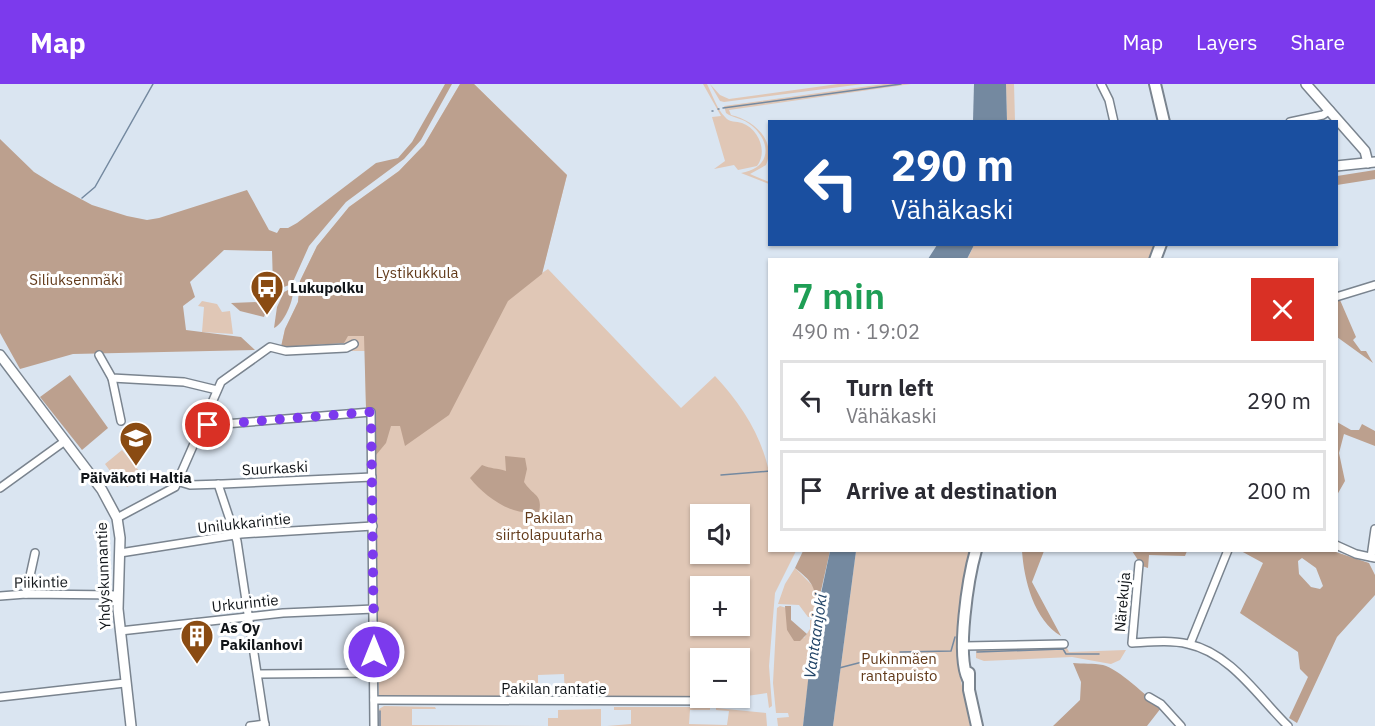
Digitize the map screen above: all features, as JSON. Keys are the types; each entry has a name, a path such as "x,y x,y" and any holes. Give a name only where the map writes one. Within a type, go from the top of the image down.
{"main road":[{"path":"1155,84 1164,120"},
{"path":"1162,84 1170,120"},
{"path":"1306,84 1371,160 1338,166"},
{"name":"Yhdyskunnantie","path":"0,356 107,497 117,518 120,553 118,595 120,631 131,726"},
{"path":"976,552 966,591 963,664 977,726"}],"street":[{"path":"1101,84 1109,100 1113,120"},
{"path":"1299,120 1323,115 1330,110"},
{"path":"1338,296 1375,285"},
{"path":"117,518 175,487 180,482 217,390 225,378 270,347 286,351 346,348 354,344"},
{"path":"99,355 112,378 121,421"},
{"path":"112,378 184,382 217,390"},
{"path":"204,423 212,425 371,412 374,726"},
{"path":"0,488 65,441"},
{"name":"Suurkaski","path":"180,482 218,484 372,477"},
{"path":"218,484 235,535 265,725 250,726"},
{"name":"Unilukkarintie","path":"120,553 235,535 373,526"},
{"path":"1338,546 1373,557 1375,529"},
{"path":"1227,552 1190,644 1227,664 1288,726"},
{"path":"26,594 35,553"},
{"name":"Närekuja","path":"1139,564 1132,643 1190,644"},
{"name":"Piikintie","path":"0,596 118,595"},
{"name":"Urkurintie","path":"120,631 249,616 374,609"},
{"path":"965,646 1064,644"},
{"path":"258,674 374,673"},
{"path":"0,697 125,683"},
{"path":"1149,697 1161,704 1181,726"},
{"name":"Pakilan rantatie","path":"374,700 690,702"}],"green space":[{"name":"Siliuksenmäki","path":"445,84 452,84 421,140 404,159 346,202 309,246 292,284 273,291 264,317 240,311 231,303 259,302 273,285 272,251 224,250 190,282 195,297 183,306 186,330 241,337 255,350 73,354 20,369 0,333 0,139 34,172 92,205 147,220 247,190 269,230 277,233 280,228 288,228 297,223 376,163 398,158 412,142"},
{"name":"Pakilan siirtolapuutarha","path":"460,84 474,84 567,175 542,273 548,269 681,408 715,376 749,420 761,445 768,471 768,552 796,552 775,593 769,666 772,706 769,708 767,693 750,696 750,648 690,648 690,698 565,698 564,674 538,675 538,697 379,696 373,409 366,408 365,351 347,351 344,343 281,347 285,329 298,302 300,281 317,246 349,207 399,171 424,145"},
{"name":"Lystikukkula","path":"460,84 474,84 567,175 542,274 508,301 449,415 405,446 400,426 391,426 386,443 376,455 373,409 366,408 364,336 348,336 344,343 281,347 285,329 298,302 300,281 317,246 349,207 399,171 424,145"},
{"path":"703,84 707,84 717,106 727,119 748,126 757,136 762,154 757,166 738,170 734,165 714,169 725,161 712,117 721,116"},
{"path":"710,84 720,95 729,99 838,84 863,84 724,102 720,101"},
{"path":"884,84 911,84 729,110 731,115 747,121 755,126 766,140 768,159 766,165 750,174 768,184 741,173 759,165 764,159 765,145 756,130 745,121 726,113 724,106"},
{"path":"1006,84 1014,84 1015,120 1007,120"},
{"path":"1375,170 1375,179 1338,185 1338,176"},
{"path":"974,246 1154,246 1148,258 968,258"},
{"path":"293,291 290,306 281,322 274,328 277,307 284,292"},
{"path":"1338,300 1356,337 1353,340 1361,351 1366,351 1373,363 1338,338"},
{"path":"202,301 217,304 222,312 230,311 233,334 202,332 204,307 198,306"},
{"path":"70,375 108,428 82,450 40,397"},
{"path":"1338,423 1351,430 1359,430 1362,424 1375,431 1375,446 1344,434 1339,453 1345,481 1338,493"},
{"path":"122,450 144,477 127,487 116,473 113,475 105,464"},
{"path":"505,456 525,458 527,469 524,482 540,502 539,512 529,513 510,509 492,499 470,478 482,465 506,471"},
{"path":"803,552 830,552 818,604 810,582 795,568"},
{"name":"Pukinmäen rantapuisto","path":"856,552 972,552 960,606 960,665 958,666 970,726 833,726"},
{"path":"1022,552 1044,552 1032,582 1061,636 1052,629 1037,610 1025,574"},
{"path":"1133,552 1187,552 1185,556 1149,555 1148,568 1142,566"},
{"path":"1243,552 1336,552 1369,563 1375,575 1375,595 1337,637 1297,723 1289,718 1308,677 1300,669 1298,652 1240,613 1263,563","holes":["1302,558 1316,568 1323,586 1320,589 1311,587 1299,574 1298,561"]},
{"path":"795,568 814,587 815,601 818,604 816,617 808,617 799,605 778,604 785,584"},
{"path":"780,606 787,608 787,630 804,638 810,629 810,620 816,619 803,726 778,726 777,718 789,717 788,713 776,713 773,683 777,608"},
{"path":"785,606 791,606 791,620 807,634 800,641 794,641 787,630"},
{"path":"1066,646 1069,652 1126,650 1120,660 1111,664 1072,657 984,661 976,658 976,649"},
{"path":"1073,663 1099,664 1109,668 1124,677 1161,708 1147,726 1053,726 1080,700 1081,682"},
{"path":"384,706 435,707 436,709 412,709 412,725 548,726 379,726 379,709"},
{"path":"614,707 710,708 710,710 690,710 689,724 727,725 729,711 716,710 716,708 766,713 767,726 607,726 631,724 631,710 614,710"},
{"path":"601,709 601,726 548,726 548,718 558,718 558,710"}],"water":[{"path":"974,84 1006,84 1007,120 973,120"},
{"path":"936,246 974,246 968,258 929,258"},
{"name":"Vantaanjoki","path":"830,552 856,552 833,726 803,726 814,627"}],"waterway":[{"path":"82,198 95,187 153,84"},
{"path":"723,108 901,84"},
{"path":"721,475 768,471"},
{"path":"900,652 951,651 955,637"},
{"path":"977,652 1063,649 1066,654 1099,654"},
{"path":"839,668 893,654"},
{"path":"380,711 380,726"}],"place":[{"name":"Lukupolku","path":"267,316"},
{"name":"Päiväkoti Haltia","path":"136,467"},
{"name":"As Oy Pakilanhovi","path":"197,665"}],"route":[{"path":"208,425 371,412 374,652"}]}
